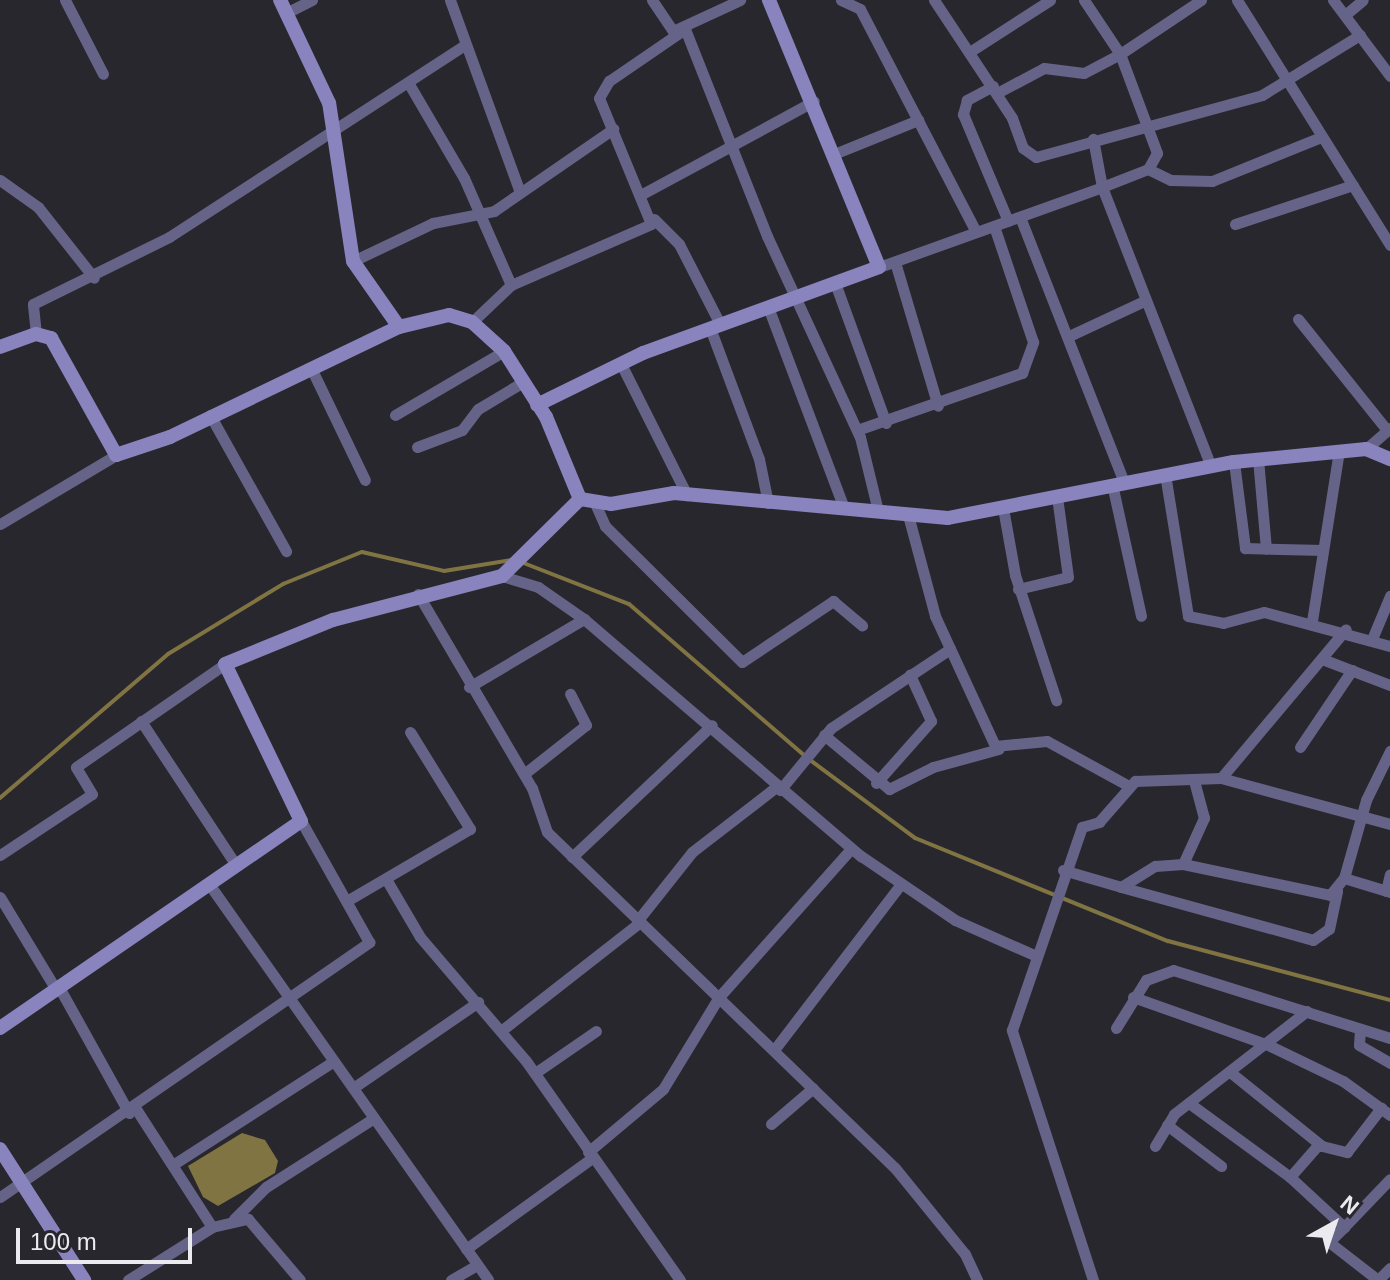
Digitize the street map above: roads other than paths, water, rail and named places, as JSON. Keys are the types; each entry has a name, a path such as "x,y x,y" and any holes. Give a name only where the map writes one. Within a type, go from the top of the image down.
{"street":[{"path":"65,0 103,74"},
{"path":"312,0 284,6 334,131 353,261 399,327"},
{"path":"450,0 519,190"},
{"path":"652,0 673,31 685,29"},
{"path":"740,0 685,29 602,88 613,129 654,219 679,244 715,326 759,459 768,503"},
{"path":"769,0 814,101 879,267"},
{"path":"841,0 860,9 976,232"},
{"path":"934,0 995,90 1028,154 1051,155 1093,139 1286,84 1360,35"},
{"path":"971,51 1050,0"},
{"path":"537,405 621,364 715,326 1148,169 1157,153 1151,122 1120,54 1084,0"},
{"path":"1008,221 963,114 967,100 1044,68 1071,75 1120,54 1201,0"},
{"path":"1237,0 1286,84 1390,245"},
{"path":"1333,0 1390,76"},
{"path":"1345,15 1363,0"},
{"path":"685,29 728,142 857,430 878,511"},
{"path":"36,334 33,304 94,278 409,84 465,45"},
{"path":"409,84 480,213 511,285"},
{"path":"644,193 728,142 814,101"},
{"path":"834,154 918,120"},
{"path":"353,261 433,223 480,213 613,129"},
{"path":"1148,169 1171,180 1212,181 1321,137"},
{"path":"1093,139 1102,187 1142,302 1211,466"},
{"path":"0,180 38,207 94,278"},
{"path":"1235,224 1353,185"},
{"path":"1020,217 1069,336 1118,483 1141,616"},
{"path":"472,322 511,285 654,219"},
{"path":"857,430 938,406 1016,377 1032,352 1027,314 994,226"},
{"path":"895,262 938,406"},
{"path":"835,283 886,423"},
{"path":"1069,336 1142,302"},
{"path":"768,307 843,506"},
{"path":"0,524 116,455 312,370 399,327 449,315 472,322 504,351 537,405 587,500 605,526 742,662 833,601 862,625"},
{"path":"1298,319 1389,429 1366,449"},
{"path":"0,347 36,334 51,338 116,455"},
{"path":"395,415 504,351"},
{"path":"621,364 687,495"},
{"path":"312,370 365,480"},
{"path":"417,447 462,430 478,409 523,382"},
{"path":"210,415 286,551"},
{"path":"502,576 525,548 587,500 687,495 843,506 948,518 1234,462 1366,449 1390,459"},
{"path":"1312,621 1339,451"},
{"path":"1258,459 1266,549"},
{"path":"1234,462 1240,539 1245,548 1323,550"},
{"path":"1165,474 1188,616 1223,623 1264,612 1346,629 1390,646"},
{"path":"1018,589 1068,577 1057,497"},
{"path":"1003,508 1018,589 1056,700"},
{"path":"908,515 950,649 999,749"},
{"path":"0,855 92,794 76,767 225,664 418,594 502,576 538,587 584,619 712,725 778,788 851,849 955,920 1034,955"},
{"path":"418,594 469,687 524,774 536,815 572,857 895,1168 965,1254 977,1280"},
{"path":"1372,639 1390,596"},
{"path":"469,687 584,619"},
{"path":"1221,778 1346,629"},
{"path":"502,1030 639,921 692,852 778,788 824,735 950,649"},
{"path":"1322,659 1390,685"},
{"path":"0,1197 132,1111 369,942 350,899 301,821 225,664"},
{"path":"1300,747 1352,670"},
{"path":"876,783 931,721 910,675"},
{"path":"524,774 588,721 570,694"},
{"path":"141,721 236,865"},
{"path":"572,857 712,725"},
{"path":"350,899 470,829 410,732"},
{"path":"824,735 876,783 900,788 933,767 999,749 1047,741 1129,786"},
{"path":"1063,870 1313,940 1329,929 1337,891 1344,878 1361,816 1390,751"},
{"path":"1093,1280 1012,1030 1063,870 1082,827 1099,822 1129,786 1141,779 1194,781 1221,778 1390,824"},
{"path":"1183,864 1204,818 1194,781"},
{"path":"0,1028 301,821"},
{"path":"466,1249 590,1155 663,1089 719,997 851,849"},
{"path":"1121,887 1155,866 1183,864 1319,894 1337,891"},
{"path":"1344,878 1388,892 1390,874"},
{"path":"386,879 420,937 502,1030 535,1073 680,1280"},
{"path":"209,884 488,1280"},
{"path":"774,1050 901,884"},
{"path":"0,897 132,1111 174,1164 212,1227"},
{"path":"1116,1028 1133,997 1152,976 1173,970 1390,1038"},
{"path":"1133,997 1266,1044 1385,1111 1343,1155 1322,1146 1230,1072"},
{"path":"353,1088 478,1002"},
{"path":"1155,1146 1167,1125 1189,1103 1307,1011"},
{"path":"1360,1030 1359,1045 1390,1063"},
{"path":"535,1073 596,1031"},
{"path":"174,1164 334,1061"},
{"path":"771,1124 813,1088"},
{"path":"1189,1103 1290,1177 1344,1227"},
{"path":"128,1280 212,1227 234,1219 266,1187 374,1118"},
{"path":"1167,1125 1221,1166"},
{"path":"1290,1177 1322,1146"},
{"path":"0,1149 84,1280"},
{"path":"1390,1179 1329,1242 1378,1280 1390,1268"},
{"path":"234,1219 259,1227 300,1280"},
{"path":"451,1280 477,1265"}],"waterway":[{"path":"0,798 168,654 283,584 362,552 444,571 512,560"},
{"path":"521,562 629,604 806,757 915,838 1168,941 1390,1000"}]}
